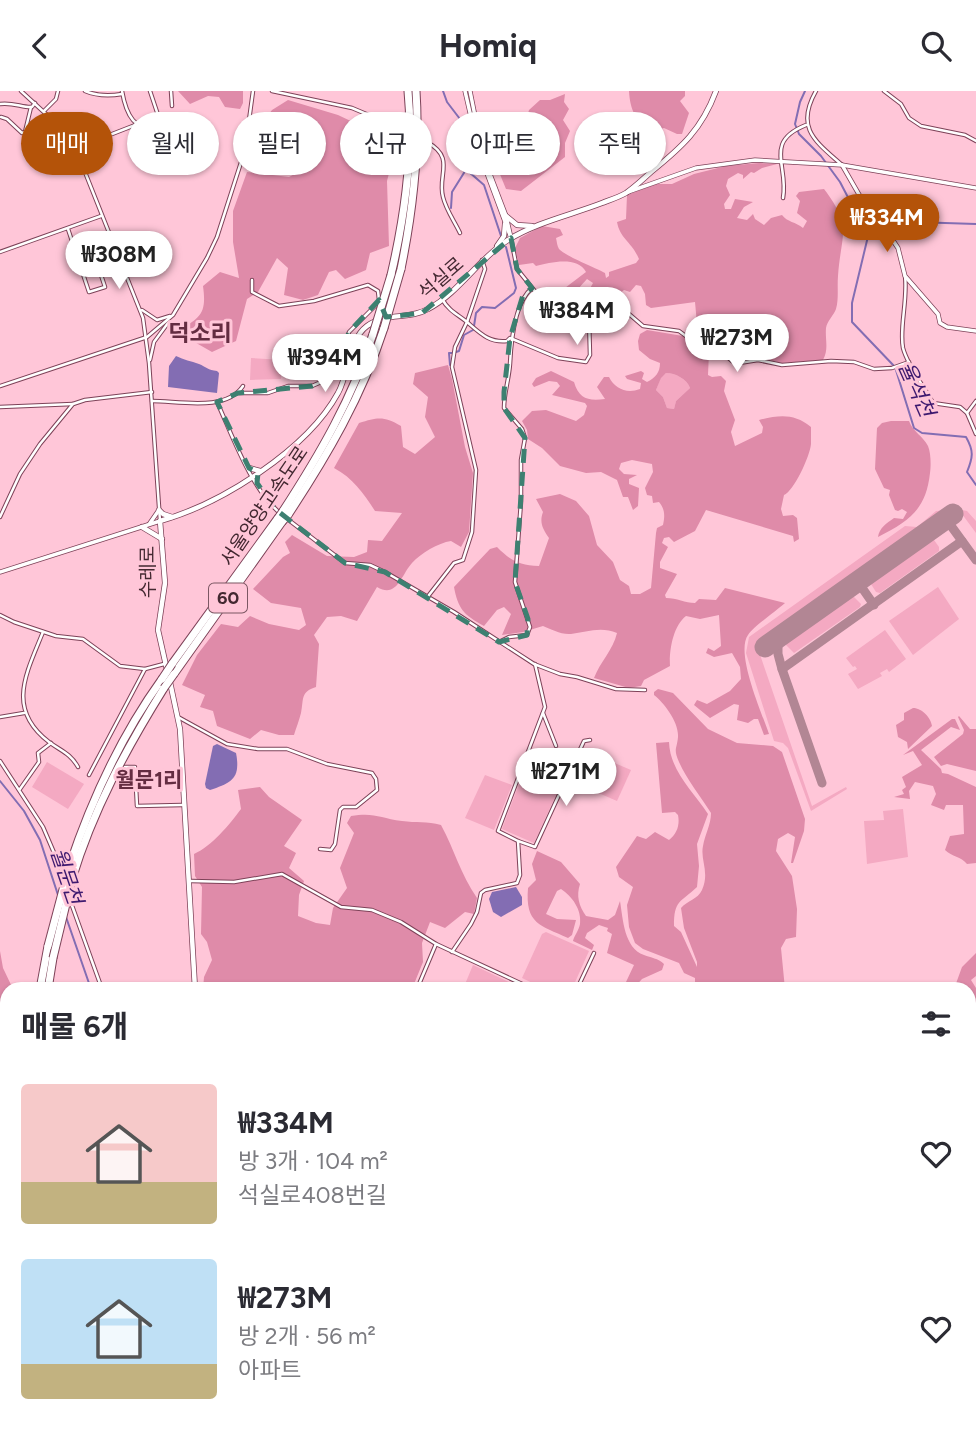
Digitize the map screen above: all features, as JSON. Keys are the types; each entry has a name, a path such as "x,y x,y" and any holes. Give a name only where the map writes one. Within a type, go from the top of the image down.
{"highway":[{"name":"서울양양고속도로","path":"41,982 69,867 107,772 144,704 162,679 168,664 283,517 333,431 361,371 391,275 405,203 410,140 408,91"},
{"name":"서울양양고속도로","path":"50,982 72,879 104,794 164,688 337,437 360,391 384,328 401,269 413,203 416,91"}],"main road":[{"name":"석실로","path":"382,319 422,313 442,299 493,250 511,238 639,186 699,128 716,91"},
{"path":"506,216 517,225 537,226"},
{"path":"493,250 504,236 505,224"},
{"path":"160,521 211,502 280,457 324,415 342,385 358,337 368,326 382,319"},
{"path":"249,468 260,471"},
{"path":"257,483 260,471"},
{"path":"159,510 165,515 176,517"},
{"name":"수레로","path":"160,521 165,583 158,630 168,664 178,717 194,982"},
{"path":"142,527 162,539"}],"street":[{"name":"수레로","path":"21,91 44,111"},
{"path":"44,111 53,103 58,91"},
{"path":"85,91 100,96 122,92 128,112"},
{"path":"149,91 158,112"},
{"path":"171,91 172,106"},
{"path":"149,363 154,342 173,316 217,237 245,150 253,91"},
{"path":"272,91 362,112"},
{"path":"816,91 806,113 806,125 811,136 840,164 860,198 878,218 898,248 902,259 907,289 903,348 909,362 933,403 952,404 967,413 976,434"},
{"path":"884,91 901,104 909,118 921,126 965,135 976,141"},
{"path":"466,92 483,156 506,216 517,269 538,295 577,316 586,316 592,312 629,314 643,326 679,331 694,342 719,350 732,361 739,363 758,360 792,365 831,361 854,362 874,369 892,368 909,362"},
{"path":"466,92 479,152 511,238"},
{"path":"0,103 31,107"},
{"path":"0,117 7,119 22,133 25,132 31,107 35,103"},
{"path":"783,198 786,186 780,161 783,141 792,131 806,125"},
{"path":"432,144 442,157 445,172 442,194 460,233"},
{"path":"639,186 729,162 780,161 840,164 976,188"},
{"name":"수레로","path":"86,175 139,308 147,337 160,521"},
{"path":"0,252 101,216"},
{"path":"68,229 80,265 89,292 105,287 96,260 80,265"},
{"path":"428,596 454,563 463,560 471,532 476,470 452,367 455,347 467,322 485,269 482,260"},
{"path":"905,276 938,314 940,323 947,327 976,331"},
{"path":"252,281 252,292 274,306 314,301 368,285 378,291 383,307 382,319"},
{"path":"499,642 509,637 527,635 530,627 515,582 521,460 525,437 522,429 504,408 504,392 510,363 510,338 523,295 532,288"},
{"path":"442,299 449,310 482,336 498,342 510,338"},
{"path":"152,401 217,402 239,393 268,393 288,386 312,386 335,376 349,332 379,300"},
{"path":"139,308 157,320 173,316"},
{"path":"0,386 147,337 173,316"},
{"path":"510,338 558,358 586,362 590,355 589,319 586,316"},
{"path":"239,393 243,386"},
{"path":"0,407 73,404 85,400 152,392"},
{"path":"967,413 976,401"},
{"path":"217,402 253,477 275,509 345,563 370,565 428,596 534,664 616,689 645,690"},
{"path":"0,517 20,474 40,444 73,404"},
{"path":"148,525 159,510"},
{"path":"0,572 160,521"},
{"path":"0,615 43,632 65,638 83,639 115,664 145,669 168,664"},
{"path":"43,632 31,661 22,696 24,713 32,727 51,743 66,751 78,767"},
{"path":"534,664 545,707 498,831 535,847 584,741 590,740"},
{"path":"89,775 145,669"},
{"path":"0,717 24,713"},
{"path":"543,713 556,746"},
{"path":"178,717 227,744 258,749 287,749 327,764 372,773 376,779 377,790 356,807 343,807 335,844 331,850 320,849"},
{"path":"20,789 40,760 38,753 51,743"},
{"path":"100,753 105,756"},
{"path":"0,761 43,827 60,863 72,910 99,982"},
{"path":"523,765 564,783"},
{"path":"125,767 135,767 137,806 184,805"},
{"path":"15,782 24,783"},
{"path":"452,952 477,912 481,893 517,883 520,875 518,841"},
{"path":"187,881 234,882 282,874 341,907 372,910 401,922 436,944 517,982"},
{"path":"420,982 436,944"},
{"path":"580,982 594,953"}],"highlighted area":[{"path":"511,238 517,269 532,288 523,295 510,338 504,392 504,408 525,438 515,582 528,619 527,635 499,642 385,572 345,563 275,509 257,483 258,473 249,468 217,402 238,393 312,386 335,376 349,332 379,300 386,317 422,313"}],"shaded area":[{"path":"178,91 243,91 243,103 240,109 225,107 219,97 208,96 190,104"},
{"path":"629,91 685,91 685,96 680,101 689,113 682,134 666,129 666,112 634,112"},
{"path":"565,94 564,102 569,109 563,120 570,131 565,143 565,157 560,161 560,112 528,112 540,100 550,100"},
{"path":"288,100 340,116 340,175 389,175 389,246 370,253 366,270 345,279 336,270 329,272 318,295 303,300 284,295 288,268 277,258 258,292 247,299 236,341 212,352 177,332 191,323 203,309 203,286 220,272 239,278 233,242 233,211 246,175 326,175 326,112 270,112"},
{"path":"777,164 751,172 743,179 743,175 738,173 728,179 726,186 730,195 724,204 725,209 731,209 735,199 753,202 744,207 737,218 747,220 753,214 755,219 764,225 771,218 782,215 803,228 807,221 797,213 800,201 796,196 799,192 824,189 842,222 837,305 827,325 823,360 782,363 760,358 733,359 719,348 692,337 697,324 695,302 651,308 646,305 641,286 636,285 630,292 624,290 614,298 612,308 591,309 588,292 593,283 587,279 573,292 561,291 586,272 582,267 564,261 536,266 533,263 519,265 515,248 520,238 542,226 560,229 563,235 556,238 559,249 605,273 606,278 609,272 636,263 639,259 621,233 617,222 626,219 627,195 656,184 672,184 694,174 726,166"},
{"path":"500,175 542,175 521,191 506,189"},
{"path":"647,330 683,336 696,347 709,352 708,375 721,376 726,381 724,391 735,420 731,432 735,446 762,433 763,427 759,420 786,416 799,419 811,427 808,456 797,480 784,495 781,509 783,516 793,515 797,518 799,539 794,542 793,536 706,510 695,531 674,542 669,537 664,538 662,543 668,547 660,562 660,568 677,574 665,595 666,598 695,603 699,599 716,600 725,588 785,603 751,631 745,644 747,669 769,734 764,735 758,719 748,723 737,720 739,705 734,704 710,718 694,705 697,700 707,704 730,691 741,679 740,667 732,653 714,657 706,653 708,648 714,651 721,646 719,615 700,619 686,616 673,639 670,666 644,680 641,686 629,688 594,678 617,633 599,630 567,634 543,626 502,635 511,614 504,607 497,610 484,626 467,615 458,601 454,587 490,549 497,547 516,561 539,566 549,538 542,526 543,512 536,499 560,494 576,501 589,516 597,545 613,562 620,580 629,586 631,594 640,594 651,588 656,533 657,528 663,525 664,516 659,502 653,503 652,496 647,495 645,488 653,472 652,464 632,460 621,463 619,469 624,474 637,475 629,479 629,484 639,488 638,506 633,510 628,497 623,497 617,480 601,472 586,473 560,466 542,448 528,439 522,421 532,411 546,410 576,421 584,415 587,406 585,403 552,395 560,386 557,382 549,381 534,387 532,384 536,378 551,371 574,382 579,392 589,399 605,399 597,387 604,377 609,377 622,389 640,389 641,383 625,376 641,371 644,373 642,379 647,382 656,375 660,363 639,350 640,334","holes":["666,373 677,375 690,388 676,401 674,409 667,408 663,397 656,390"]},
{"path":"176,356 217,371 217,393 168,387 169,366"},
{"path":"251,358 283,360 281,379 250,380"},
{"path":"448,365 473,473 469,532 461,547 451,541 425,552 412,563 394,588 384,590 377,587 357,621 341,616 327,617 314,635 319,644 316,687 307,691 304,697 294,735 279,735 261,730 250,739 217,726 213,711 200,707 205,695 182,685 197,655 221,624 238,627 250,616 269,624 299,630 306,625 301,608 271,603 253,589 290,553 285,542 292,535 327,556 354,557 367,552 368,540 382,541 402,513 375,511 352,482 334,468 359,423 381,419 401,426 403,447 415,454 435,437 425,417 428,397 413,384 415,373"},
{"path":"666,373 680,377 690,388 676,401 674,409 667,408 663,397 656,390 661,377"},
{"path":"909,421 928,446 930,470 925,496 914,513 878,537 886,524 894,518 903,519 907,512 902,509 895,510 889,495 890,490 884,488 875,469 877,428 882,423"},
{"path":"957,509 967,511 976,521 976,533 959,510 945,512 757,646 812,806 846,787 847,789 811,811 788,748 783,743 774,741 746,653 749,637 905,526 917,527 936,511"},
{"path":"931,539 939,547 939,551 880,593 876,592 872,581"},
{"path":"938,587 959,619 913,655 889,621"},
{"path":"852,595 861,604 860,607 794,653 786,645 787,641"},
{"path":"885,630 906,659 858,689 848,674 857,669 846,658"},
{"path":"658,689 673,693 708,729 737,743 773,746 782,752 805,819 804,831 793,863 795,837 788,833 778,839 776,851 792,876 797,909 796,937 786,939 781,948 784,982 695,982 695,978 684,973 679,963 643,949 635,943 629,927 627,905 633,887 619,877 616,867 637,836 646,839 655,832 669,840 677,829 678,815 675,812 662,813 656,743 669,742 673,762 708,814 697,844 697,887 679,903 674,918 674,926 681,932 697,967 684,928 681,908 698,896 704,884 702,851 711,813 679,762 676,752 676,725 654,692"},
{"path":"913,708 926,714 932,726 908,749 907,742 898,737 896,725 904,720 904,713"},
{"path":"959,716 970,729 976,729 976,771 947,764 941,766 934,757 963,734"},
{"path":"955,719 960,730 951,727 921,750 942,773 976,787 976,863 967,864 945,850 950,836 964,834 963,805 946,805 944,810 931,805 936,794 933,786 915,782 909,791 910,799 894,797 904,794 902,790 906,787 902,777 922,765 913,751 903,755"},
{"path":"217,744 236,753 237,769 233,779 210,790 205,784 213,746"},
{"path":"584,750 631,770 617,801 571,781"},
{"path":"47,762 84,784 68,809 32,787"},
{"path":"525,768 561,784 534,843 502,829"},
{"path":"485,775 512,785 494,830 465,818"},
{"path":"260,787 269,797 302,820 284,846 296,853 289,868 304,881 299,895 298,916 330,925 333,908 347,888 340,868 354,833 347,823 351,816 359,815 441,825 477,898 474,914 465,912 445,928 430,922 422,943 423,962 415,982 204,982 212,960 207,942 201,934 202,887 195,876 194,854 214,840 241,809 238,790"},
{"path":"903,809 908,857 867,864 864,821 884,820 883,811"},
{"path":"537,851 561,862 580,884 579,901 586,916 608,920 615,915 620,901 628,940 637,951 662,962 662,970 639,982 626,982 634,965 607,953 612,934 607,931 608,928 599,925 587,933 585,938 594,945 592,950 573,941 580,924 578,909 569,895 561,889 557,891 546,914 557,919 576,920 572,935 568,938 536,922 529,909 528,900 528,888 536,880 532,864"},
{"path":"516,887 522,897 522,905 501,917 493,912 489,899 492,892"},
{"path":"546,932 589,951 575,982 530,982 522,978 542,934"},
{"path":"0,951 3,968 10,982 0,982"},
{"path":"976,953 976,976 971,980 972,982 957,982 962,967"},
{"path":"473,965 509,982 466,982"}],"waterway":[{"path":"443,91 447,102 463,123 468,149 467,168 484,185 501,236"},
{"name":"율석천","path":"805,91 795,124 799,134 821,156 840,182 853,207 868,221 870,228 852,303 852,322 895,367 914,428 922,433 966,437 972,454 967,472 976,485"},
{"path":"451,208 452,192 463,175"},
{"path":"883,221 976,224"},
{"path":"474,326 476,313 482,307 495,308 514,293 516,288 506,247"},
{"path":"456,352 459,351 464,335 473,330"},
{"path":"450,365 449,353 452,353"},
{"name":"월문천","path":"0,781 24,811 40,840 58,895"},
{"name":"월문천","path":"66,917 89,982"}],"taxiway":[{"path":"946,519 976,560"},
{"path":"782,669 962,541"},
{"path":"858,582 874,605"},
{"path":"778,638 782,669 822,783"}],"runway":[{"path":"765,647 953,514"}],"district":[{"name":"덕소리","path":"200,333"},
{"name":"월문1리","path":"149,779"}]}
